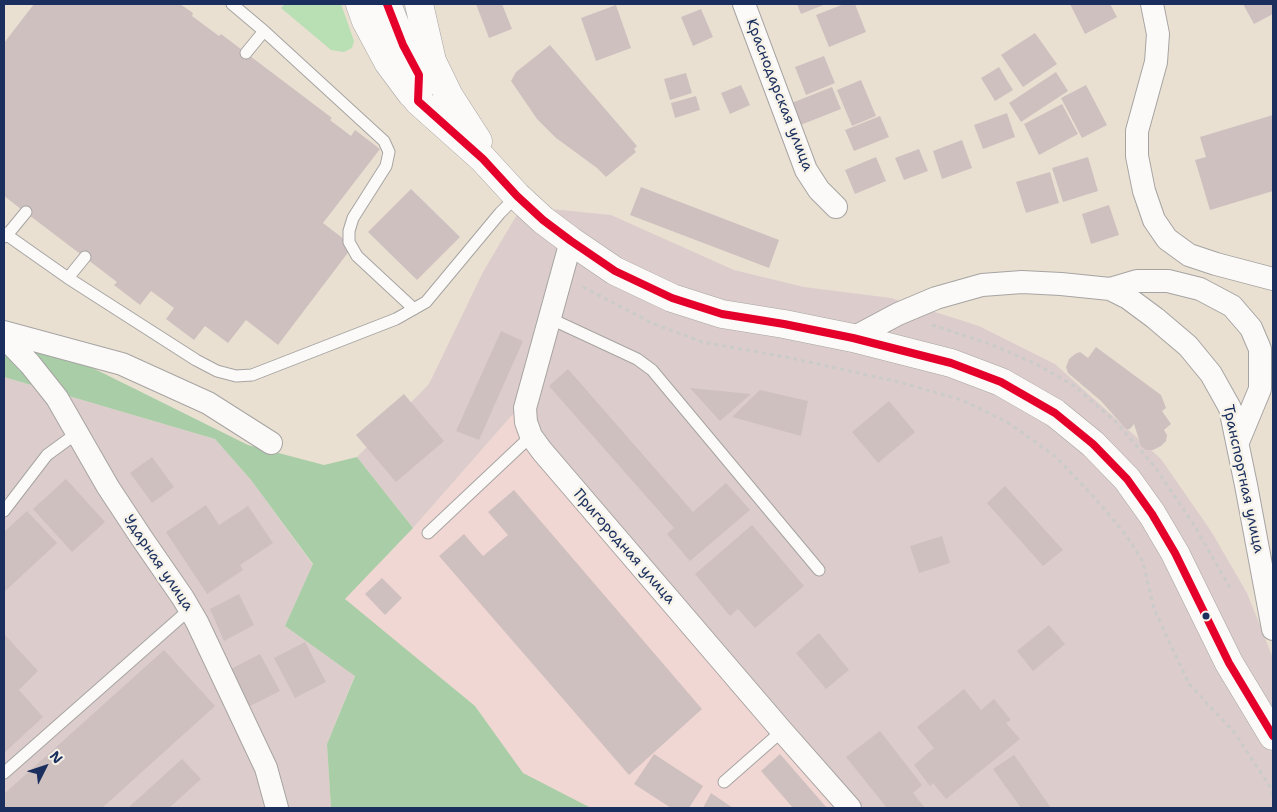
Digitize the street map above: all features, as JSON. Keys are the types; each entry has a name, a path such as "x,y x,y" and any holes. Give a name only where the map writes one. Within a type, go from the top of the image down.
{"main road":[{"path":"360,4 366,22 388,62 411,93 440,124 483,159 543,220 615,271 672,298 722,314 853,338 951,362 1001,382 1055,413 1093,444 1128,479 1152,514 1175,553 1229,663 1273,736"},
{"path":"387,4 402,44 419,75 418,100"},
{"path":"418,4 432,61 449,96 512,190"}],"street":[{"name":"Краснодарская улица","path":"744,4 806,170 819,190 836,207"},
{"path":"1152,4 1158,34 1156,62 1137,131 1137,156 1144,191 1154,220 1167,239 1189,255 1273,279"},
{"name":"Пригородная улица","path":"571,241 525,408 526,422 532,436 542,451 850,808"},
{"path":"1216,264 1232,306 1251,328 1260,350 1260,389 1238,442"},
{"path":"1110,289 1137,282 1168,281 1200,289 1232,306"},
{"name":"Транспортная улица","path":"853,338 898,314 936,298 982,285 1022,282 1061,284 1110,289 1128,298 1188,346 1211,374 1230,408 1273,629"},
{"path":"4,332 122,364 208,404 271,443"},
{"name":"Ударная улица","path":"4,338 30,364 57,398 108,487 190,609 214,655 266,768 276,808"}],"lane":[{"path":"237,5 384,141 388,152 386,166 353,218 349,231 350,242 356,256 414,309"},
{"path":"246,54 264,31"},
{"path":"26,212 5,235 196,360 217,371 236,376 252,374 396,319 426,302 500,213 512,190"},
{"path":"68,278 84,257"},
{"path":"549,318 637,359 652,370 819,570"},
{"path":"4,511 47,456 77,432"},
{"path":"428,533 532,436"},
{"path":"4,773 190,609"},
{"path":"724,782 782,731"}],"path":[{"path":"583,287 652,323 702,342 786,357 899,382 962,400 1007,422 1055,456 1093,496 1126,535 1143,562 1154,610 1189,684 1234,732 1271,788 1273,794"}],"shaded area":[{"path":"522,206 611,215 734,270 804,287 891,298 979,326 1055,364 1161,459 1211,531 1247,593 1273,658 1273,808 864,808 513,414 413,528 357,457 429,384 483,272"},
{"path":"4,377 215,439 251,480 313,565 285,626 355,675 327,744 331,808 4,808"},
{"path":"513,414 864,808 591,808 522,773 475,706 344,599 413,528"}],"green space":[{"path":"285,4 341,4 354,41 352,48 344,52 331,50 281,8"},
{"path":"4,324 248,445 324,465 357,457 413,528 345,599 475,706 523,773 591,808 331,808 327,744 355,676 285,626 313,564 251,480 215,439 4,377"}],"building":[{"path":"34,4 180,4 193,13 192,16 219,36 221,34 332,118 330,120 351,136 355,130 380,149 323,223 353,246 278,345 246,320 228,343 205,326 194,340 166,319 174,308 151,291 140,305 114,285 117,282 4,196 4,43"},
{"path":"476,4 502,4 512,29 489,38"},
{"path":"797,4 826,4 801,14"},
{"path":"844,4 855,4 866,32 829,47 816,15"},
{"path":"1070,4 1110,4 1117,17 1085,34"},
{"path":"1243,4 1273,4 1273,14 1254,24"},
{"path":"616,5 631,48 596,61 581,18"},
{"path":"701,9 713,37 693,46 681,17"},
{"path":"1035,33 1057,64 1023,87 1001,55"},
{"path":"550,45 637,146 634,149 636,152 606,177 597,168 556,138 537,119 511,81 516,72"},
{"path":"824,56 835,83 806,95 795,67"},
{"path":"999,67 1013,90 995,101 981,78"},
{"path":"1056,72 1068,91 1021,122 1009,103"},
{"path":"686,73 692,93 670,100 664,79"},
{"path":"861,80 876,116 852,126 837,90"},
{"path":"741,85 750,105 730,114 721,93"},
{"path":"1086,85 1107,125 1082,138 1061,98"},
{"path":"832,87 841,109 793,128 784,106"},
{"path":"696,96 700,110 675,118 671,103"},
{"path":"1062,104 1078,134 1039,155 1024,124"},
{"path":"1007,113 1015,137 983,149 974,125"},
{"path":"1273,115 1273,191 1210,210 1195,160 1206,157 1200,137"},
{"path":"880,116 889,137 854,151 845,130"},
{"path":"962,140 972,168 942,179 933,151"},
{"path":"919,149 928,171 904,180 895,158"},
{"path":"876,157 886,181 855,194 845,170"},
{"path":"1088,157 1098,191 1063,202 1052,168"},
{"path":"1050,172 1059,203 1026,213 1016,182"},
{"path":"641,187 779,240 769,268 630,215"},
{"path":"411,189 460,237 417,280 368,232"},
{"path":"1109,205 1119,235 1091,244 1082,214"},
{"path":"501,331 523,341 479,440 456,431"},
{"path":"1096,347 1161,395 1166,408 1162,411 1171,424 1164,430 1167,435 1166,441 1161,446 1153,450 1146,450 1141,446 1134,424 1130,429 1126,429 1101,401 1068,373 1066,367 1069,359 1080,352 1088,358"},
{"path":"568,369 693,512 726,483 750,510 690,561 667,534 674,528 549,386"},
{"path":"690,388 751,394 720,421"},
{"path":"760,390 808,401 801,436 732,417"},
{"path":"404,394 444,441 396,482 356,435"},
{"path":"889,401 915,432 878,463 852,432"},
{"path":"152,457 174,487 152,503 130,473"},
{"path":"66,479 105,522 72,552 33,509"},
{"path":"1005,486 1063,550 1043,566 987,503"},
{"path":"514,490 702,709 629,775 439,556 464,534 483,556 508,535 488,512"},
{"path":"206,505 219,525 248,506 273,543 240,565 243,570 207,594 166,532"},
{"path":"27,511 57,543 4,592 4,532"},
{"path":"752,525 804,586 755,628 738,609 730,616 695,574"},
{"path":"942,536 950,563 919,573 910,546"},
{"path":"382,578 402,598 385,615 365,594"},
{"path":"239,594 254,625 224,641 210,609"},
{"path":"1049,625 1065,644 1033,671 1017,651"},
{"path":"819,633 849,670 826,689 796,653"},
{"path":"4,635 38,671 19,690 43,717 4,753"},
{"path":"305,642 326,682 295,698 274,658"},
{"path":"164,650 215,706 102,808 4,808 4,794"},
{"path":"260,654 280,691 248,707 229,670"},
{"path":"964,689 981,710 994,699 1011,720 1006,723 1020,739 946,799 933,783 930,786 914,765 934,748 917,727"},
{"path":"880,731 922,785 913,793 925,808 887,808 846,757"},
{"path":"654,754 703,786 689,808 671,808 634,784"},
{"path":"780,754 827,808 793,808 761,771"},
{"path":"1014,755 1051,808 1021,808 993,769"},
{"path":"182,759 201,779 169,808 128,808"},
{"path":"711,793 733,808 703,808"}],"transit line":[{"path":"387,4 403,45 419,75 418,101 483,159 517,196 543,220 615,271 672,298 722,314 853,338 951,363 1001,382 1055,413 1093,444 1127,479 1152,514 1175,553 1229,663 1273,736"}]}
